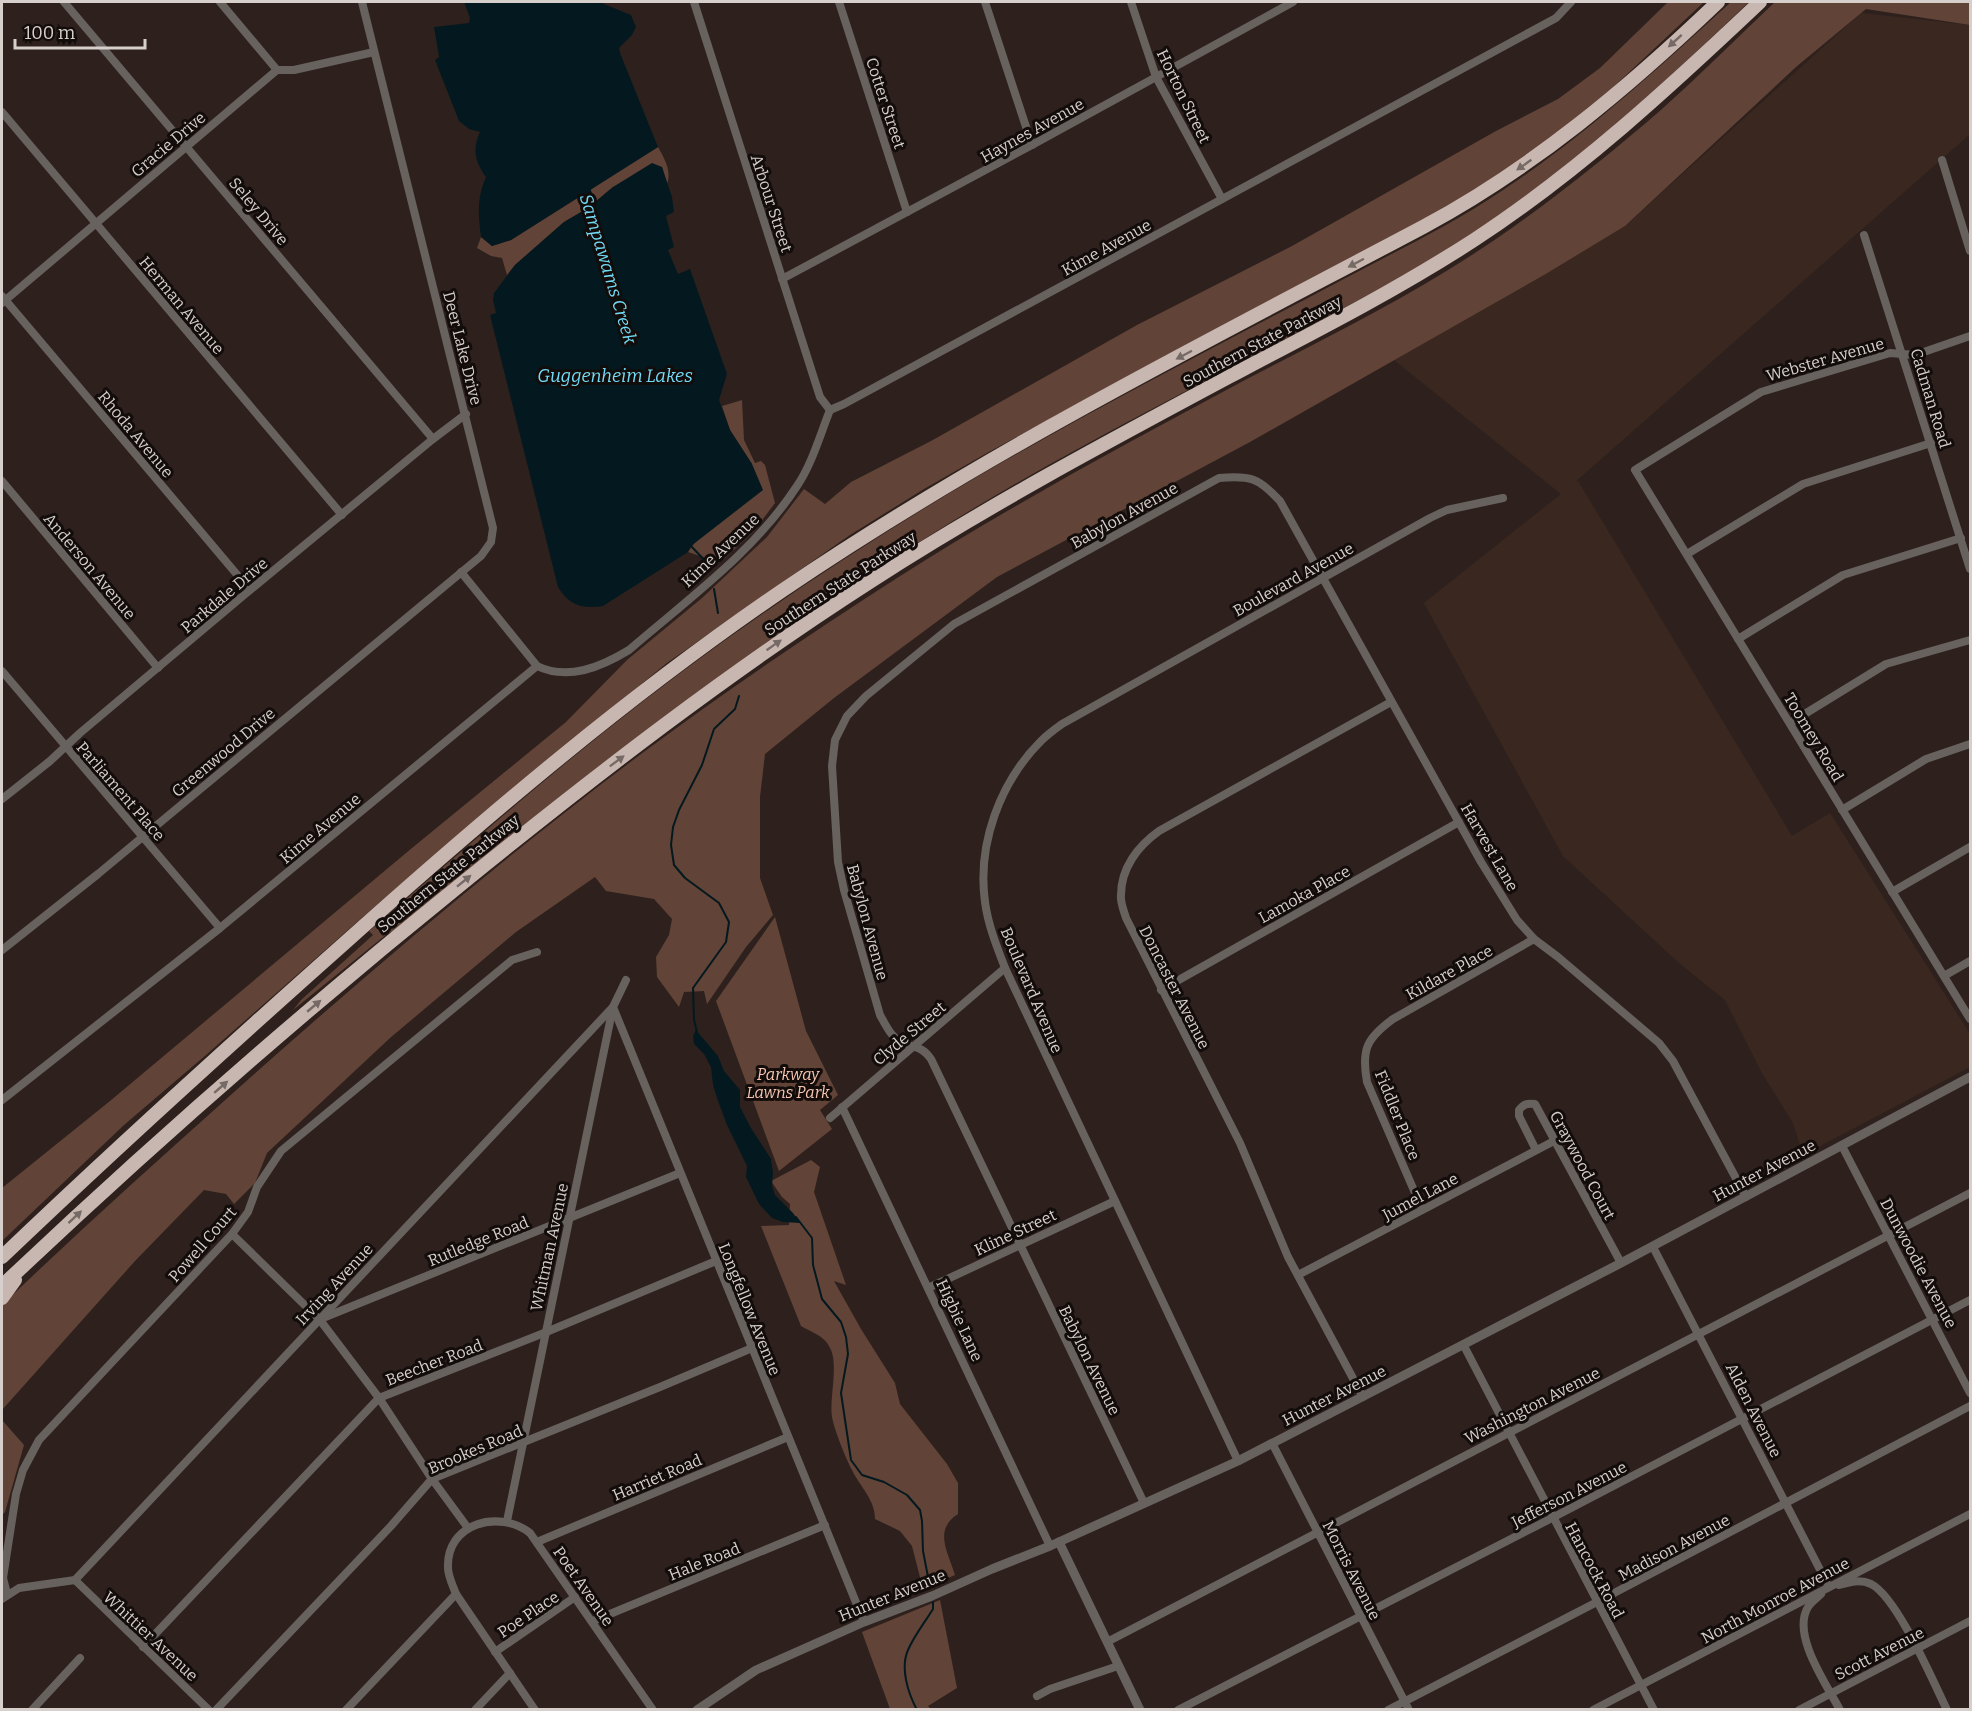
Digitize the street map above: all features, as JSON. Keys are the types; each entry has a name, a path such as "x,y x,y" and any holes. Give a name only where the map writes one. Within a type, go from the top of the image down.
{"highway":[{"name":"Southern State Parkway","path":"2,1257 247,1029 478,826 592,731 702,647 833,557 996,456 1486,191 1592,115 1718,2"},
{"name":"Southern State Parkway","path":"2,1286 197,1107 366,961 547,815 717,686 874,579 1009,496 1381,296 1480,236 1529,203 1604,144 1760,2"},
{"path":"2,1244 52,1209"},
{"path":"2,1298 32,1257"}],"street":[{"name":"Seley Drive","path":"64,2 433,439"},
{"path":"220,2 277,70 294,70 374,52"},
{"name":"Deer Lake Drive","path":"362,2 493,528 491,542 481,556 460,572"},
{"name":"Arbour Street","path":"693,2 820,397 830,410"},
{"name":"Cotter Street","path":"839,2 907,212"},
{"path":"985,2 1032,145"},
{"name":"Horton Street","path":"1131,2 1156,77 1221,199"},
{"name":"Haynes Avenue","path":"782,279 1156,77 1279,5 1293,2"},
{"name":"Kime Avenue","path":"2,1100 220,928 537,666 550,672 565,673 588,669 610,662 628,650 753,542 777,514 799,484 830,410 1556,18 1571,2"},
{"name":"Gracie Drive","path":"3,300 277,70"},
{"name":"Herman Avenue","path":"2,112 342,515"},
{"path":"1942,160 1971,251"},
{"name":"Cadman Road","path":"1864,235 1970,563"},
{"name":"Rhoda Avenue","path":"3,300 250,590"},
{"name":"Webster Avenue","path":"1635,470 1761,392 1890,353 1915,354 1971,336"},
{"name":"Parkdale Drive","path":"2,800 250,590 466,414"},
{"path":"1687,554 1803,484 1931,443"},
{"name":"Toomey Road","path":"1635,470 1971,1019"},
{"name":"Babylon Avenue","path":"1144,1503 931,1059 925,1051 900,1042 889,1031 880,1015 838,862 832,766 835,740 847,716 866,696 954,624 1219,478 1236,476 1253,478"},
{"name":"Harvest Lane","path":"1253,478 1267,487 1280,501 1391,702 1517,920 1534,939 1659,1043 1673,1061 1746,1197"},
{"name":"Anderson Avenue","path":"2,482 158,668"},
{"name":"Boulevard Avenue","path":"1238,1461 1005,968 988,922 984,901 985,855 994,816 1009,783 1025,760 1042,740 1062,724 1447,510 1503,498"},
{"path":"1738,639 1843,575 1961,538"},
{"path":"460,572 537,666"},
{"name":"Greenwood Drive","path":"2,950 143,837 460,572"},
{"path":"1790,723 1886,664 1971,640"},
{"name":"Parliament Place","path":"2,671 220,928"},
{"name":"Doncaster Avenue","path":"1363,1397 1288,1257 1240,1143 1126,918 1120,896 1124,875 1133,856 1145,840 1168,825 1391,702"},
{"path":"1842,810 1926,759 1971,744"},
{"name":"Lamoka Place","path":"1161,990 1459,822"},
{"path":"1892,892 1971,846"},
{"name":"Kildare Place","path":"1377,1030 1534,939"},
{"name":"Powell Court","path":"4,1596 3,1578 16,1494 23,1470 33,1449 232,1234 248,1212 257,1187 281,1150 512,960 537,952"},
{"path":"1944,976 1971,961"},
{"name":"Clyde Street","path":"830,1118 1005,968"},
{"name":"Whitman Avenue","path":"507,1521 613,1007 626,980"},
{"name":"Longfellow Avenue","path":"613,1007 864,1622"},
{"name":"Irving Avenue","path":"75,1580 613,1007"},
{"name":"Fiddler Place","path":"1377,1030 1367,1045 1364,1064 1367,1082 1422,1209"},
{"name":"Hunter Avenue","path":"697,1710 756,1670 864,1622 1050,1546 1238,1461 1464,1346 1971,1077"},
{"name":"Graywood Court","path":"1536,1150 1519,1116 1519,1110 1523,1105 1529,1103 1535,1104 1621,1263"},
{"name":"Higbie Lane","path":"842,1107 1050,1546"},
{"name":"Jumel Lane","path":"1298,1275 1554,1141"},
{"name":"Dunwoodie Avenue","path":"1842,1146 1971,1393"},
{"name":"Rutledge Road","path":"320,1320 680,1173"},
{"name":"Washington Avenue","path":"1107,1642 1971,1193"},
{"name":"Kline Street","path":"928,1288 1114,1202"},
{"path":"232,1234 320,1320 379,1398 432,1479 468,1528"},
{"name":"Alden Avenue","path":"1653,1246 1829,1587"},
{"name":"Beecher Road","path":"143,1647 379,1398 544,1333 716,1261"},
{"name":"Jefferson Avenue","path":"1179,1710 1971,1300"},
{"name":"Hancock Road","path":"1464,1346 1654,1710"},
{"name":"Brookes Road","path":"216,1710 391,1526 432,1479 752,1348"},
{"name":"Madison Avenue","path":"1388,1710 1971,1406"},
{"name":"Harriet Road","path":"537,1542 788,1437"},
{"name":"Morris Avenue","path":"1272,1443 1409,1710"},
{"name":"North Monroe Avenue","path":"1593,1710 1971,1514"},
{"path":"507,1521 488,1520 468,1528 454,1544 448,1568 456,1594 535,1710"},
{"name":"Poet Avenue","path":"507,1521 522,1527 537,1542 653,1710"},
{"name":"Hale Road","path":"593,1621 825,1525"},
{"path":"1059,1542 1140,1710"},
{"path":"4,1596 19,1588 75,1580"},
{"name":"Whittier Avenue","path":"75,1580 209,1710"},
{"path":"1840,1710 1805,1641 1804,1622 1808,1607 1829,1587 1860,1581 1871,1584 1883,1592 1893,1605 1947,1710"},
{"path":"346,1710 456,1594"},
{"name":"Poe Place","path":"495,1652 575,1597"},
{"name":"Scott Avenue","path":"1799,1710 1971,1621"},
{"path":"32,1710 80,1658"},
{"path":"1037,1695 1118,1666"},
{"path":"475,1710 510,1673"}],"shaded area":[{"path":"1861,13 1970,25 1970,134 1575,482 1578,481 1792,836 1830,813 1970,1034 1970,1067 1803,1155 1793,1123 1762,1073 1725,1000 1678,962 1563,856 1424,603 1561,494 1394,360 1625,226"}],"green space":[{"path":"1668,2 1704,2 1607,93 1555,135 1500,174 1440,211 1206,334 924,489 850,535 667,663 480,816 365,915 124,1125 2,1241 2,1188 566,722 627,660 702,598 767,537 804,489 825,504 851,482 931,441 1137,325 1292,246 1496,131 1558,99 1600,68"},
{"path":"1731,2 1749,2 1608,130 1496,217 1436,257 1032,475 875,570 733,667 595,769 293,1010 301,1000 373,935 369,931 515,805 649,697 788,596 884,533 1026,449 1462,216 1561,149 1648,77"},
{"path":"1775,2 1970,2 1970,25 1866,9 1796,67 1625,226 1544,275 1250,442 997,577 834,698 765,754 760,797 760,878 773,915 746,947 707,1004 704,991 684,992 679,1007 657,977 656,957 669,935 672,919 654,899 606,891 595,877 516,932 390,1038 267,1153 255,1183 234,1204 226,1194 204,1190 135,1261 2,1410 2,1305 111,1203 376,967 534,837 641,754 736,686 832,620 940,551 1113,451 1404,296 1496,239 1560,192 1642,126"},
{"path":"658,147 668,169 667,184 662,167 613,187 588,208 564,222 515,265 507,275 502,258 491,256 477,248 481,237 492,246 511,240"},
{"path":"742,400 744,440 755,463 761,461 765,465 775,503 754,531 724,559 715,561 688,552 752,464 730,430 722,406"},
{"name":"Parkway Lawns Park","path":"775,917 806,1031 838,1095 820,1110 832,1129 779,1171 716,1001"},
{"path":"811,1160 820,1167 814,1192 846,1285 834,1281 895,1383 900,1404 947,1464 958,1483 958,1514 950,1520 944,1534 946,1550 955,1575 923,1589 912,1546 900,1531 875,1519 873,1505 847,1459 832,1417 833,1355 825,1340 801,1326 761,1226 789,1225 790,1204 771,1181"},
{"path":"2,1420 24,1445 5,1512 2,1515"},
{"path":"940,1600 957,1688 928,1706 931,1709 890,1709 862,1632"}],"water":[{"path":"464,2 603,2 631,15 636,27 632,35 619,48 620,53 658,147 511,240 492,246 481,237 480,229 480,199 486,177 479,166 475,150 480,132 469,129 459,121 435,60 439,57 434,27 469,23 470,18"},
{"name":"Guggenheim Lakes","path":"652,163 662,167 672,197 674,212 666,216 674,247 668,250 678,274 690,269 727,374 719,400 730,430 752,464 763,490 691,546 688,552 603,606 588,607 572,602 558,587 490,315 496,313 494,293 515,265 564,222"},
{"path":"696,1030 718,1056 724,1071 740,1090 740,1107 771,1159 772,1186 775,1195 800,1223 783,1222 772,1218 759,1204 746,1177 747,1166 718,1101 711,1067 704,1054 694,1044 693,1036"}],"waterway":[{"name":"Sampawams Creek","path":"578,174 594,225"},
{"name":"Sampawams Creek","path":"691,546 709,565"},
{"path":"714,589 718,613"},
{"name":"Sampawams Creek","path":"697,1032 694,1020 693,988 726,942 729,922 719,903 685,878 674,865 671,845 673,827 702,765 714,729 735,709 739,696"},
{"name":"Sampawams Creek","path":"796,1217 812,1238 813,1265 822,1299 841,1322 846,1337 848,1354 841,1393 851,1460 862,1475 884,1482 907,1495 920,1510 923,1551 929,1582"},
{"name":"Sampawams Creek","path":"917,1710 906,1680 906,1657 913,1640 933,1609 933,1602"}]}
